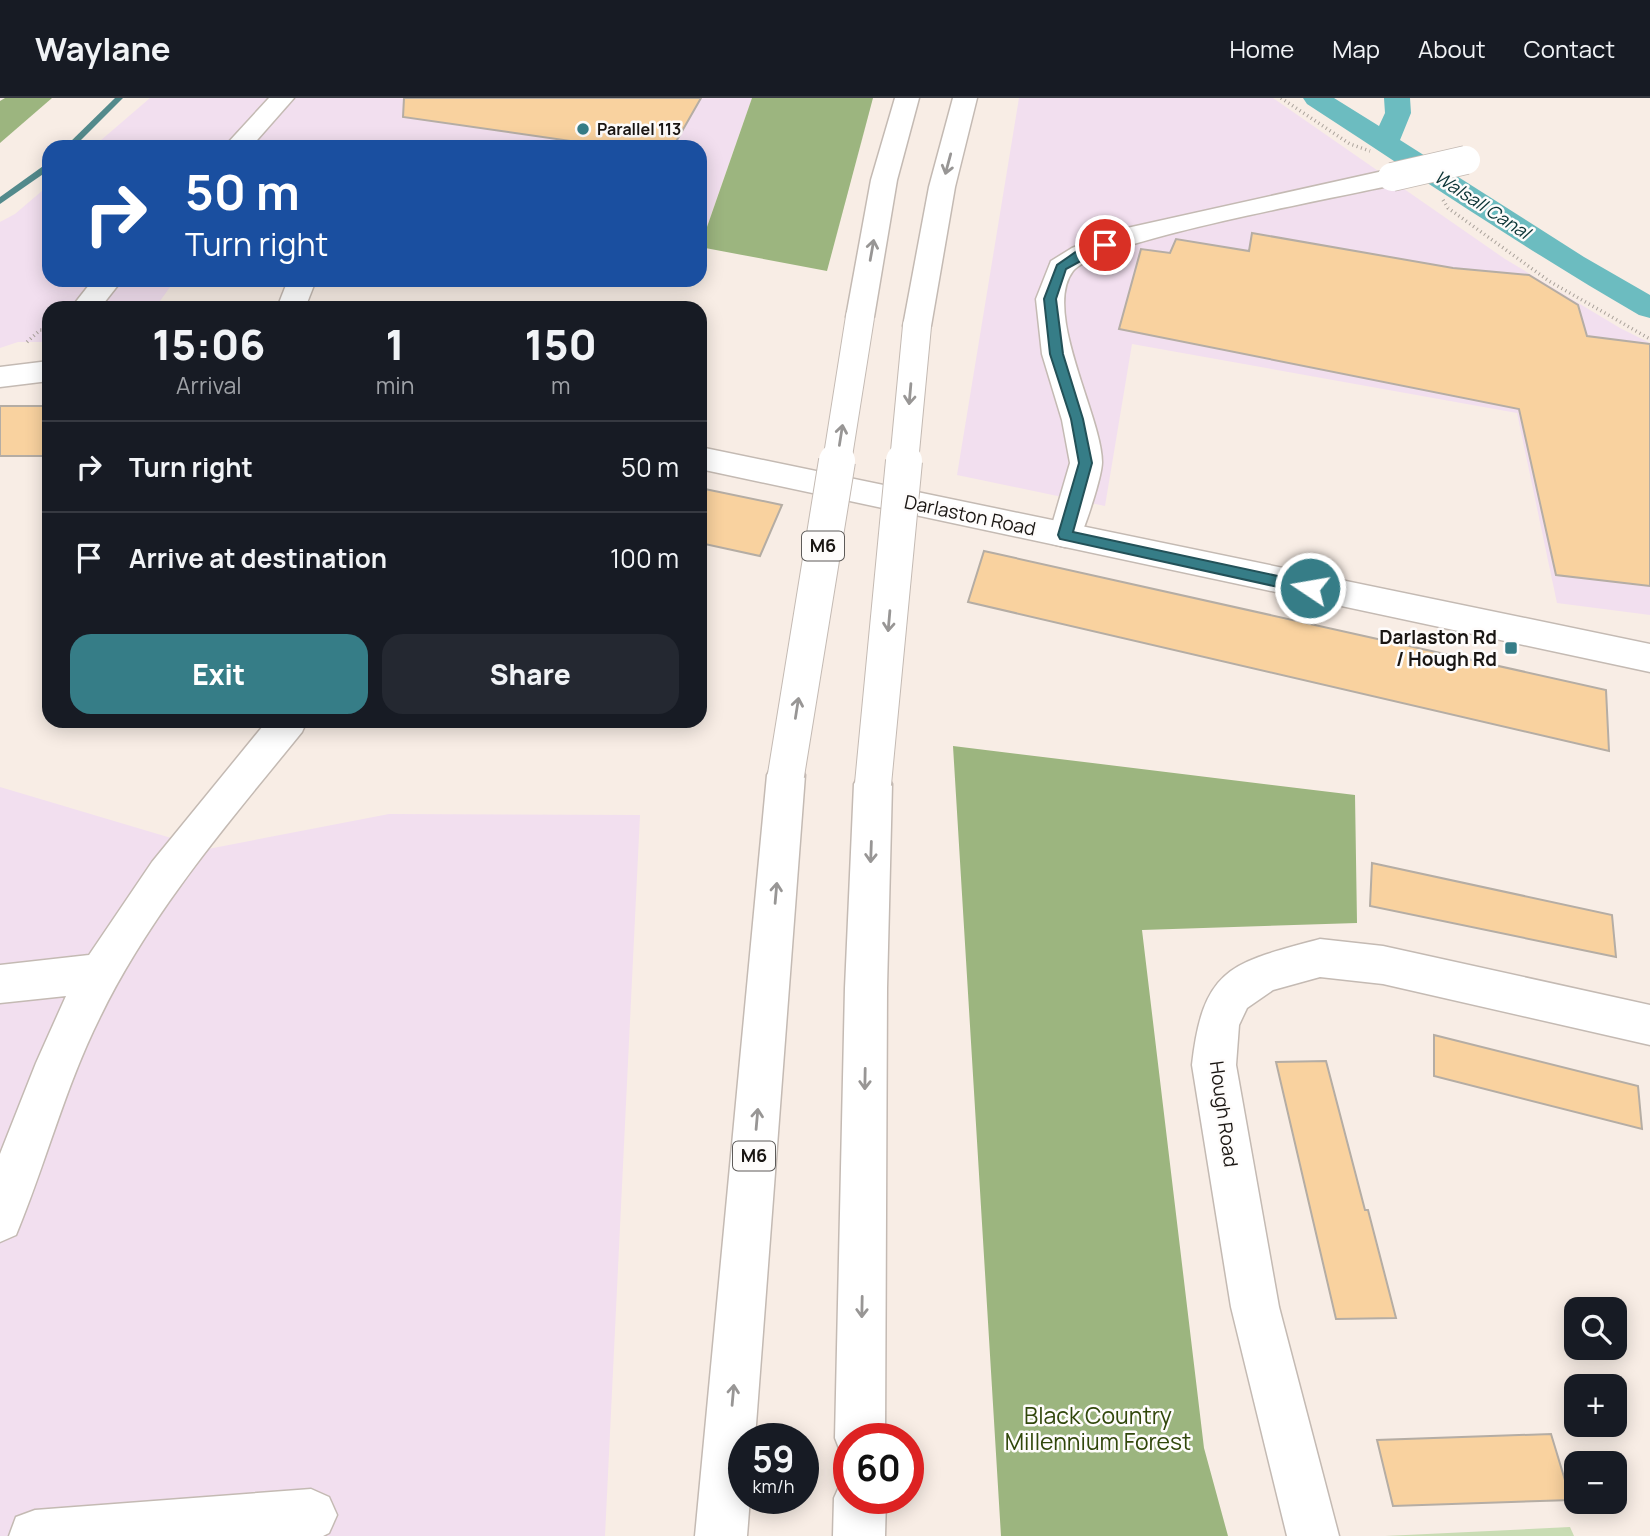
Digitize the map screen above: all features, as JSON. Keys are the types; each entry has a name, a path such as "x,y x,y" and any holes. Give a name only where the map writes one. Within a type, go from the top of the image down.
{"main road":[{"path":"243,140 282,98"},
{"name":"M6","path":"720,1536 786,775 884,180 907,98"},
{"path":"860,1423 866,988 873,784 917,326 942,187 965,98"},
{"path":"1065,535 1086,463 1077,419 1056,354 1050,299 1061,267 1082,254 1128,236 1466,160"},
{"path":"91,301 102,287"},
{"path":"0,377 42,372"},
{"name":"Darlaston Road","path":"707,459 1065,535 1649,664"},
{"path":"0,1219 40,1102 101,973 188,843 283,728"},
{"name":"Hough Road","path":"1313,1536 1255,1307 1214,1065 1218,1025 1232,994 1262,974 1320,958 1382,965 1650,1025"},
{"path":"0,984 101,973"},
{"path":"859,1514 859,1536"},
{"path":"35,1536 311,1515"}],"path":[{"path":"1281,98 1350,144 1371,151"},
{"path":"1441,196 1448,208 1549,281 1650,339"}],"shaded area":[{"path":"150,98 752,98 707,226 707,140 101,140"},
{"path":"1019,98 1273,98 1505,259 1650,343 1650,615 1557,603 1517,413 1132,344 1105,506 957,475"},
{"path":"42,191 42,287 170,287 160,301 42,301 42,342 18,342 0,348 0,222 15,214"},
{"path":"0,787 208,849 389,814 640,815 605,1536 0,1536"}],"green space":[{"path":"5,98 52,98 0,143 0,101"},
{"path":"752,98 873,98 827,271 707,248 707,227"},
{"name":"Black Country Millennium Forest","path":"953,746 1355,795 1357,923 1142,930 1204,1448 1228,1536 1001,1536"},
{"path":"1570,1527 1574,1536 1385,1536"}],"building":[{"name":"Parallel 113","path":"404,98 701,98 677,140 563,140 403,117"},
{"path":"1252,233 1453,268 1529,275 1578,305 1587,336 1650,344 1650,586 1556,575 1519,409 1119,329 1141,249 1170,253 1176,239 1249,251"},
{"path":"0,406 42,406 42,456 0,456"},
{"path":"707,489 782,505 760,556 707,545"},
{"path":"984,551 1606,690 1609,751 968,602"},
{"path":"1372,863 1612,915 1616,957 1370,906"},
{"path":"1434,1035 1638,1086 1642,1129 1434,1076"},
{"path":"1326,1061 1396,1318 1336,1319 1276,1062"},
{"path":"1551,1434 1564,1477 1564,1500 1393,1506 1377,1440"}],"waterway":[{"path":"76,140 119,98"},
{"name":"Walsall Canal","path":"1316,98 1385,143"},
{"path":"1385,143 1398,113 1397,98"},
{"name":"Walsall Canal","path":"1385,143 1573,264 1650,308"},
{"path":"0,201 42,171"}],"place":[{"name":"Parallel 113","path":"583,129"},
{"name":"Darlaston Rd / Hough Rd","path":"1511,648"}],"route":[{"path":"1105,245 1082,254 1061,267 1050,299 1056,354 1077,419 1086,463 1065,535 1310,588"}]}
